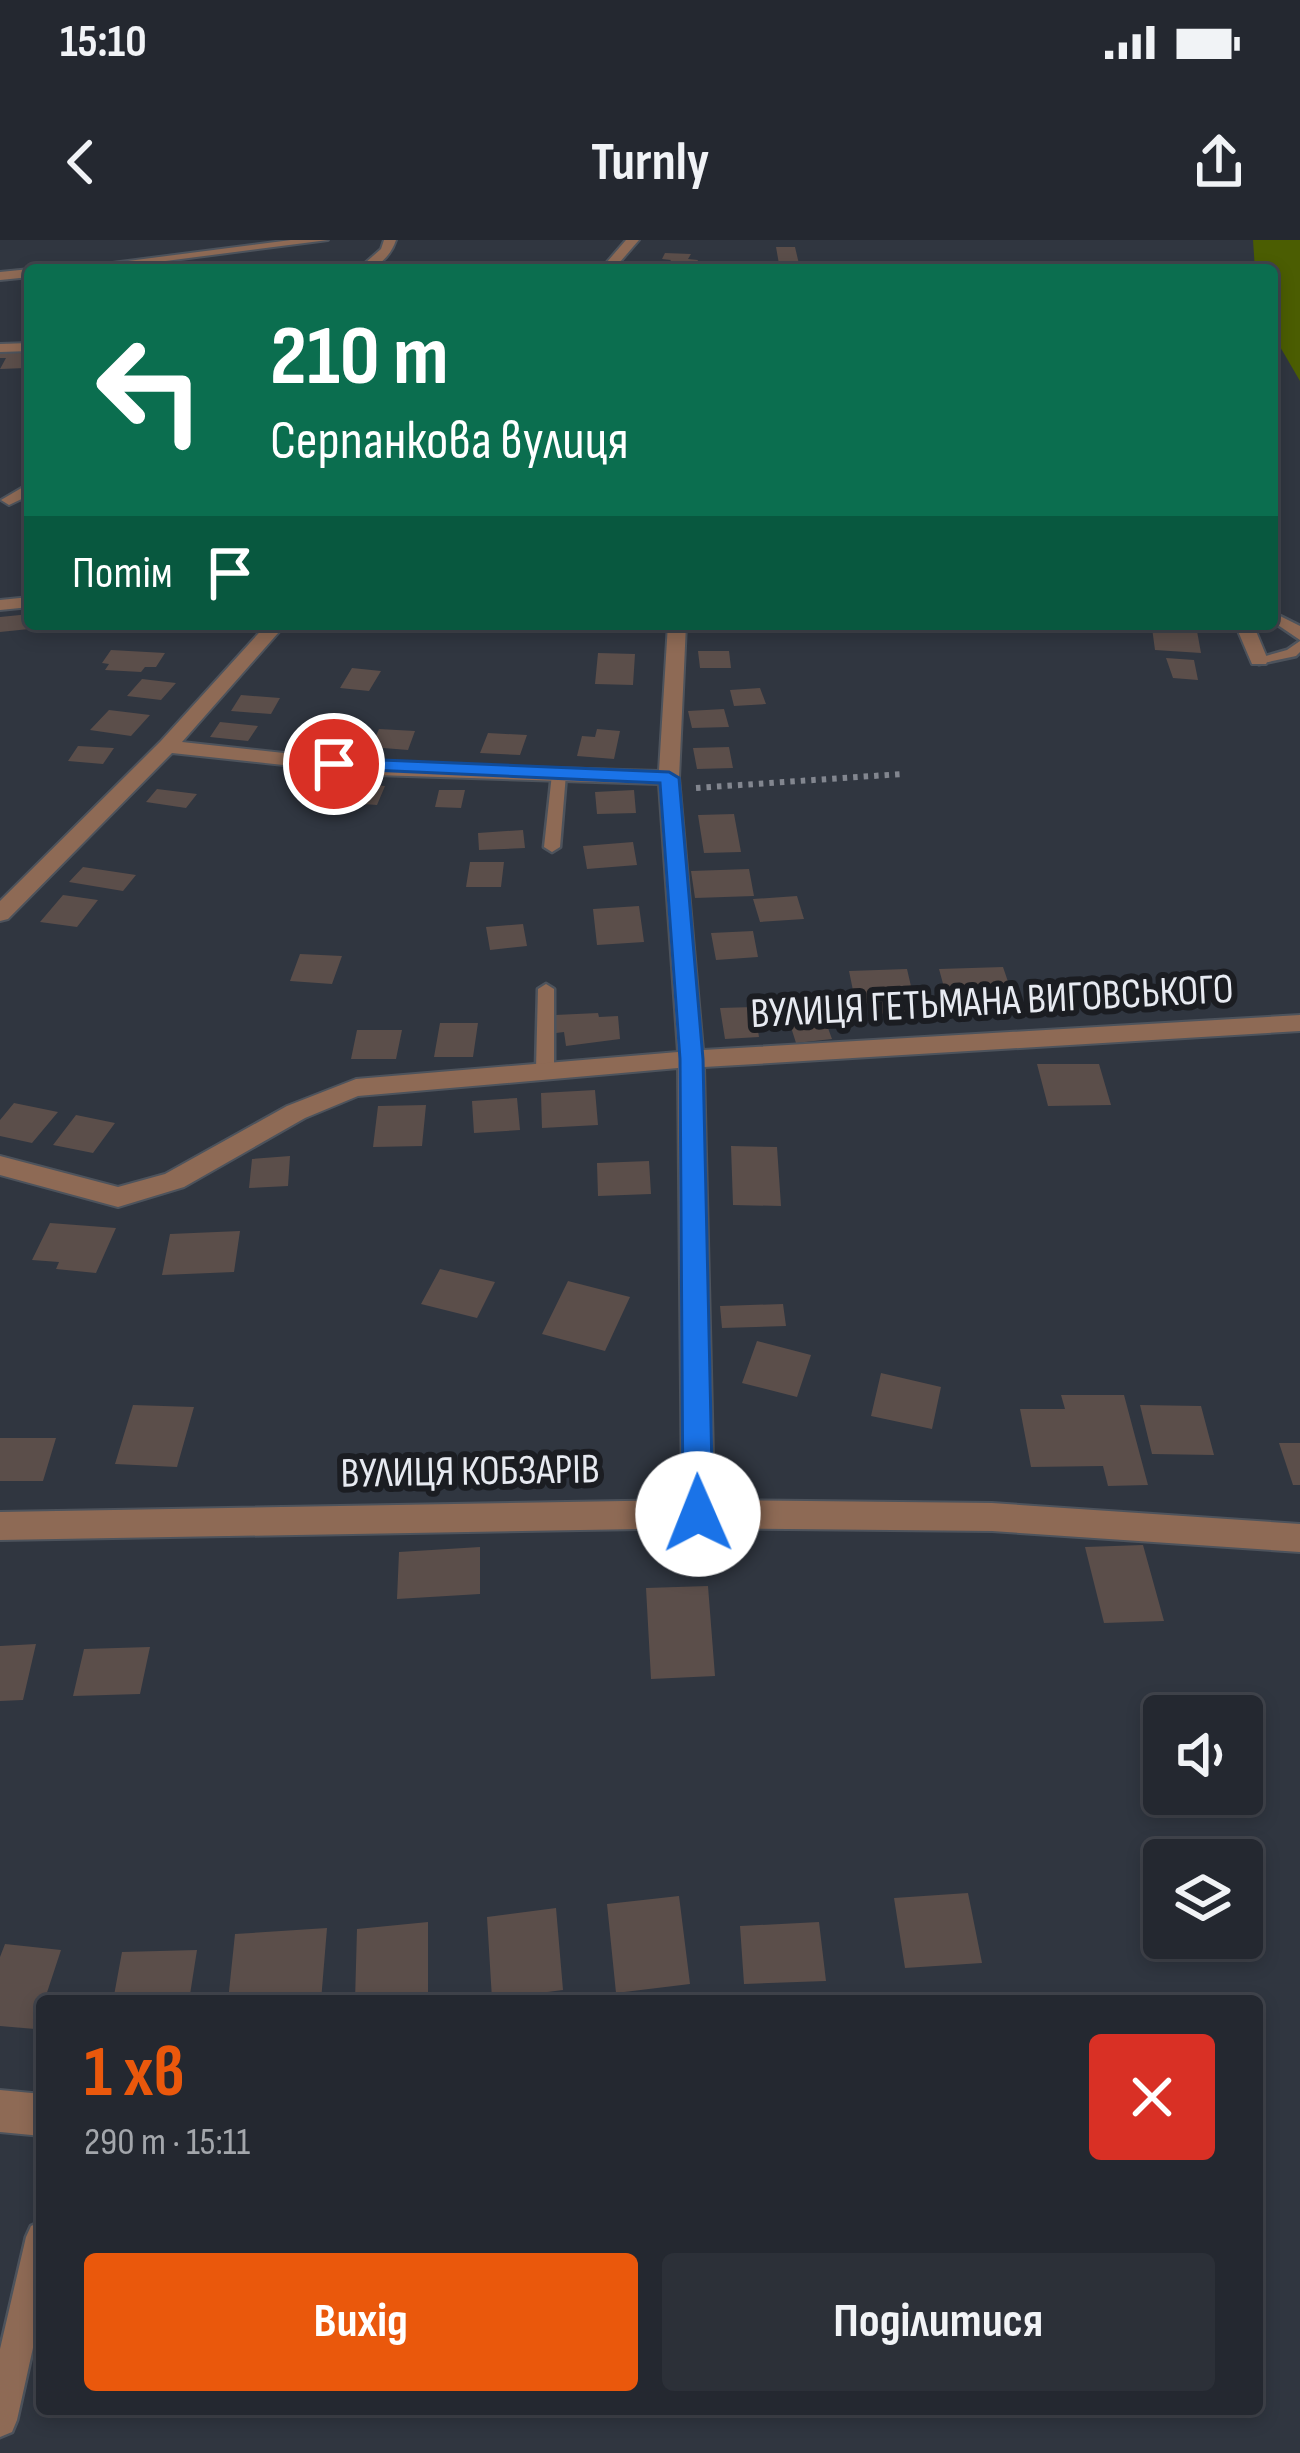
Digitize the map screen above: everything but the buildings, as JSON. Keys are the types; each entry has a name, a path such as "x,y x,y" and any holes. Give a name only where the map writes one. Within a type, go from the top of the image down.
{"street":[{"path":"127,264 322,240"},
{"path":"370,264 386,251 390,240"},
{"path":"611,264 633,240"},
{"path":"94,264 119,249"},
{"path":"9,500 24,491"},
{"path":"0,914 166,746 272,630"},
{"path":"677,630 670,784 691,1059 698,1514"},
{"path":"1246,630 1259,660"},
{"path":"166,746 376,769 559,774 670,784"},
{"name":"ВУЛИЦЯ ГЕТЬМАНА ВИГОВСЬКОГО","path":"0,1165 118,1197 158,1187 331,1094 691,1059 1300,1023"},
{"name":"ВУЛИЦЯ КОБЗАРІВ","path":"0,1526 698,1514 992,1517 1300,1538"},
{"path":"0,2111 36,2114"}],"lane":[{"path":"1259,660 1291,653 1300,640"},
{"path":"551,847 559,774"},
{"path":"545,1070 546,989"},
{"path":"0,2420 36,2263"}],"path":[{"path":"670,784 902,775"}],"green space":[{"path":"1253,240 1300,240 1300,381 1278,343 1278,264 1255,264"}],"route":[{"path":"334,764 669,778 691,1059 698,1514"}]}
